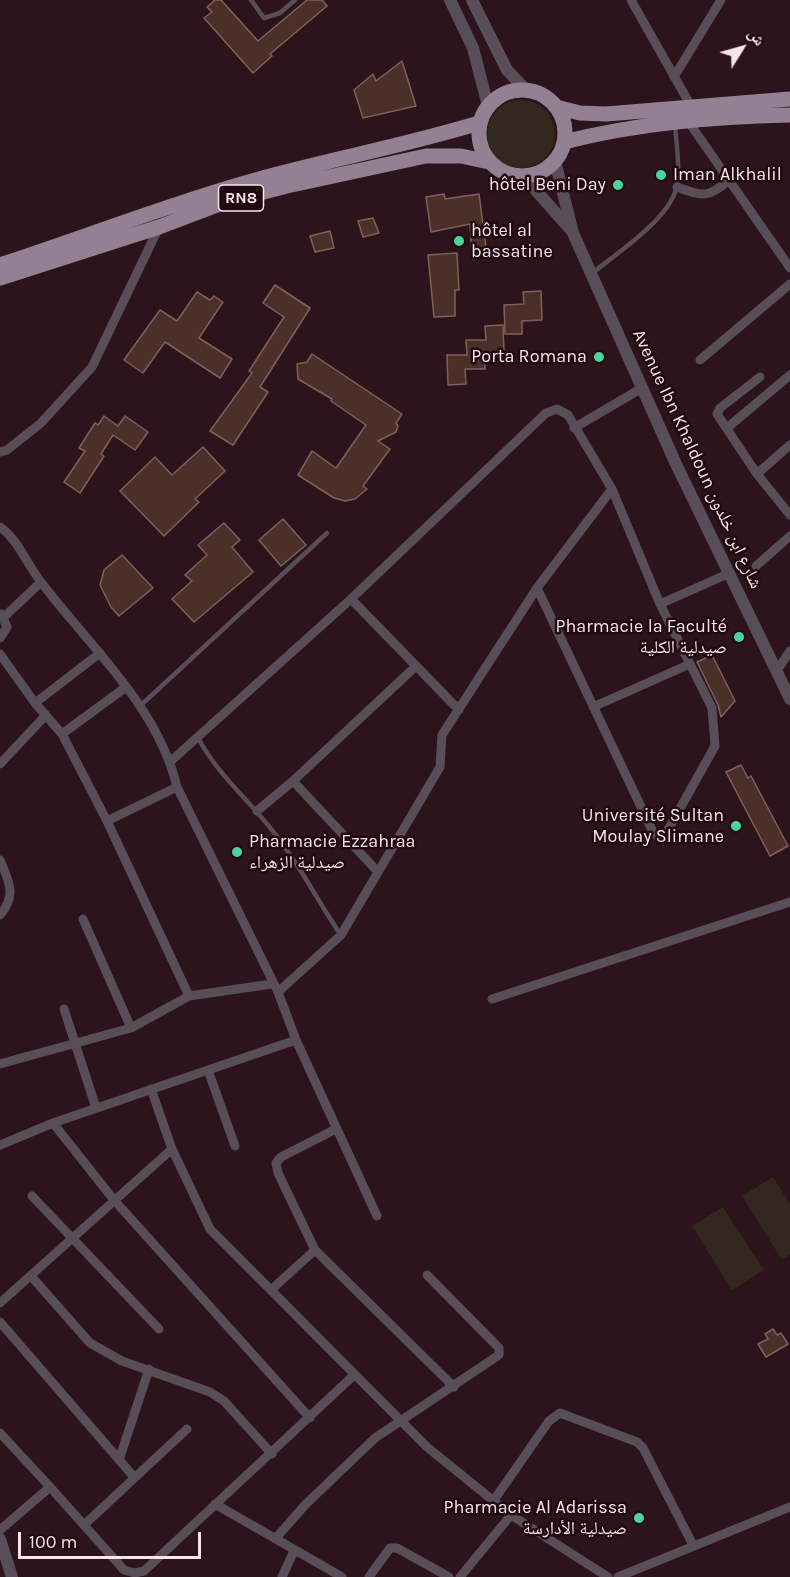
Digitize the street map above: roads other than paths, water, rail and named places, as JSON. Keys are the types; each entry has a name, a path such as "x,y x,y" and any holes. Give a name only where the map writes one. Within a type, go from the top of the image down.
{"main road":[{"path":"489,162 479,140 479,123 488,106 499,96 512,91 526,90 538,93 556,107 580,113 685,116 790,115"},
{"path":"564,142 613,129 790,99"},
{"path":"524,177 536,175 555,161 564,142 564,124 556,107"},
{"name":"RN8","path":"0,265 129,219 259,179 436,136 479,123"},
{"name":"RN8","path":"0,278 159,227 236,199 408,158 448,155 489,162 499,170 524,177"}],"street":[{"path":"450,0 473,48 488,106"},
{"path":"472,0 507,70 526,90"},
{"path":"631,0 674,77 685,116 729,180 787,256 790,268"},
{"path":"674,77 721,0"},
{"path":"555,161 573,233"},
{"path":"524,177 573,233"},
{"path":"676,187 700,195 713,194 729,180"},
{"path":"0,452 7,450 41,423 92,367 159,227"},
{"name":"Avenue Ibn Khaldoun شارع ابن خلدون","path":"573,233 642,388 778,669 790,699"},
{"path":"700,360 790,284"},
{"path":"727,428 790,375"},
{"path":"760,376 717,414 757,474 790,515"},
{"path":"574,428 642,388"},
{"path":"171,761 351,599 546,413 557,409 563,411 612,489 660,604 712,708 715,746 664,837 657,836 653,832 537,588"},
{"path":"757,474 790,445"},
{"path":"278,992 341,935 440,767 442,735 537,588 612,489"},
{"path":"0,527 140,706 171,761 177,787 272,984 278,992 296,1040 377,1216"},
{"path":"756,566 790,536"},
{"path":"660,604 730,573"},
{"path":"0,638 7,627 2,615 41,582"},
{"path":"351,599 459,710"},
{"path":"778,669 790,651"},
{"path":"35,703 100,653"},
{"path":"0,654 35,703 62,734 107,821 189,996"},
{"path":"593,707 690,664"},
{"path":"257,811 293,781 415,667"},
{"path":"62,734 126,687"},
{"path":"0,764 46,715"},
{"path":"293,781 378,872"},
{"path":"107,821 177,787"},
{"path":"0,860 12,896 0,915"},
{"path":"492,999 790,902"},
{"path":"83,919 131,1028"},
{"path":"0,1064 131,1028 189,996 272,984"},
{"path":"64,1009 96,1108"},
{"path":"0,1145 53,1123 296,1040"},
{"path":"208,1070 235,1146"},
{"path":"151,1089 172,1149 210,1229 272,1289 399,1422 511,1515 608,1577"},
{"path":"53,1123 114,1200 310,1418"},
{"path":"336,1129 281,1156 276,1163 278,1173 315,1250 454,1387"},
{"path":"0,1303 172,1149"},
{"path":"32,1196 159,1329"},
{"path":"272,1289 315,1250"},
{"path":"276,1538 375,1438 499,1355 499,1348 427,1275"},
{"path":"30,1276 90,1343 122,1361 149,1369 224,1401 272,1454"},
{"path":"0,1322 134,1477"},
{"path":"119,1460 149,1369"},
{"path":"0,1433 123,1570 135,1573 144,1571 353,1376"},
{"path":"494,1500 549,1421 560,1413 637,1442 644,1448 693,1545"},
{"path":"84,1525 187,1429"},
{"path":"0,1530 50,1487"},
{"path":"215,1504 342,1577"},
{"path":"618,1577 790,1507"},
{"path":"460,1577 511,1515"},
{"path":"0,1539 8,1575"},
{"path":"369,1577 390,1548 397,1548 449,1577"},
{"path":"282,1577 294,1551"}],"lane":[{"path":"251,0 264,18 280,13 295,0"},
{"path":"591,274 627,246 672,200 676,187 685,116"},
{"path":"140,706 327,533"},
{"path":"197,736 207,755 257,811 295,860 311,891 341,935"}],"place":[{"name":"Iman Alkhalil","path":"661,175"},
{"name":"hôtel Beni Day","path":"618,185"},
{"name":"hôtel al bassatine","path":"459,241"},
{"name":"Porta Romana","path":"599,357"},
{"name":"Pharmacie la Faculté صيدلية الكلية","path":"739,637"},
{"name":"Université Sultan Moulay Slimane","path":"736,826"},
{"name":"Pharmacie Ezzahraa صيدلية الزهراء","path":"237,852"},
{"name":"Pharmacie Al Adarissa صيدلية الأدارسة","path":"639,1518"}]}
